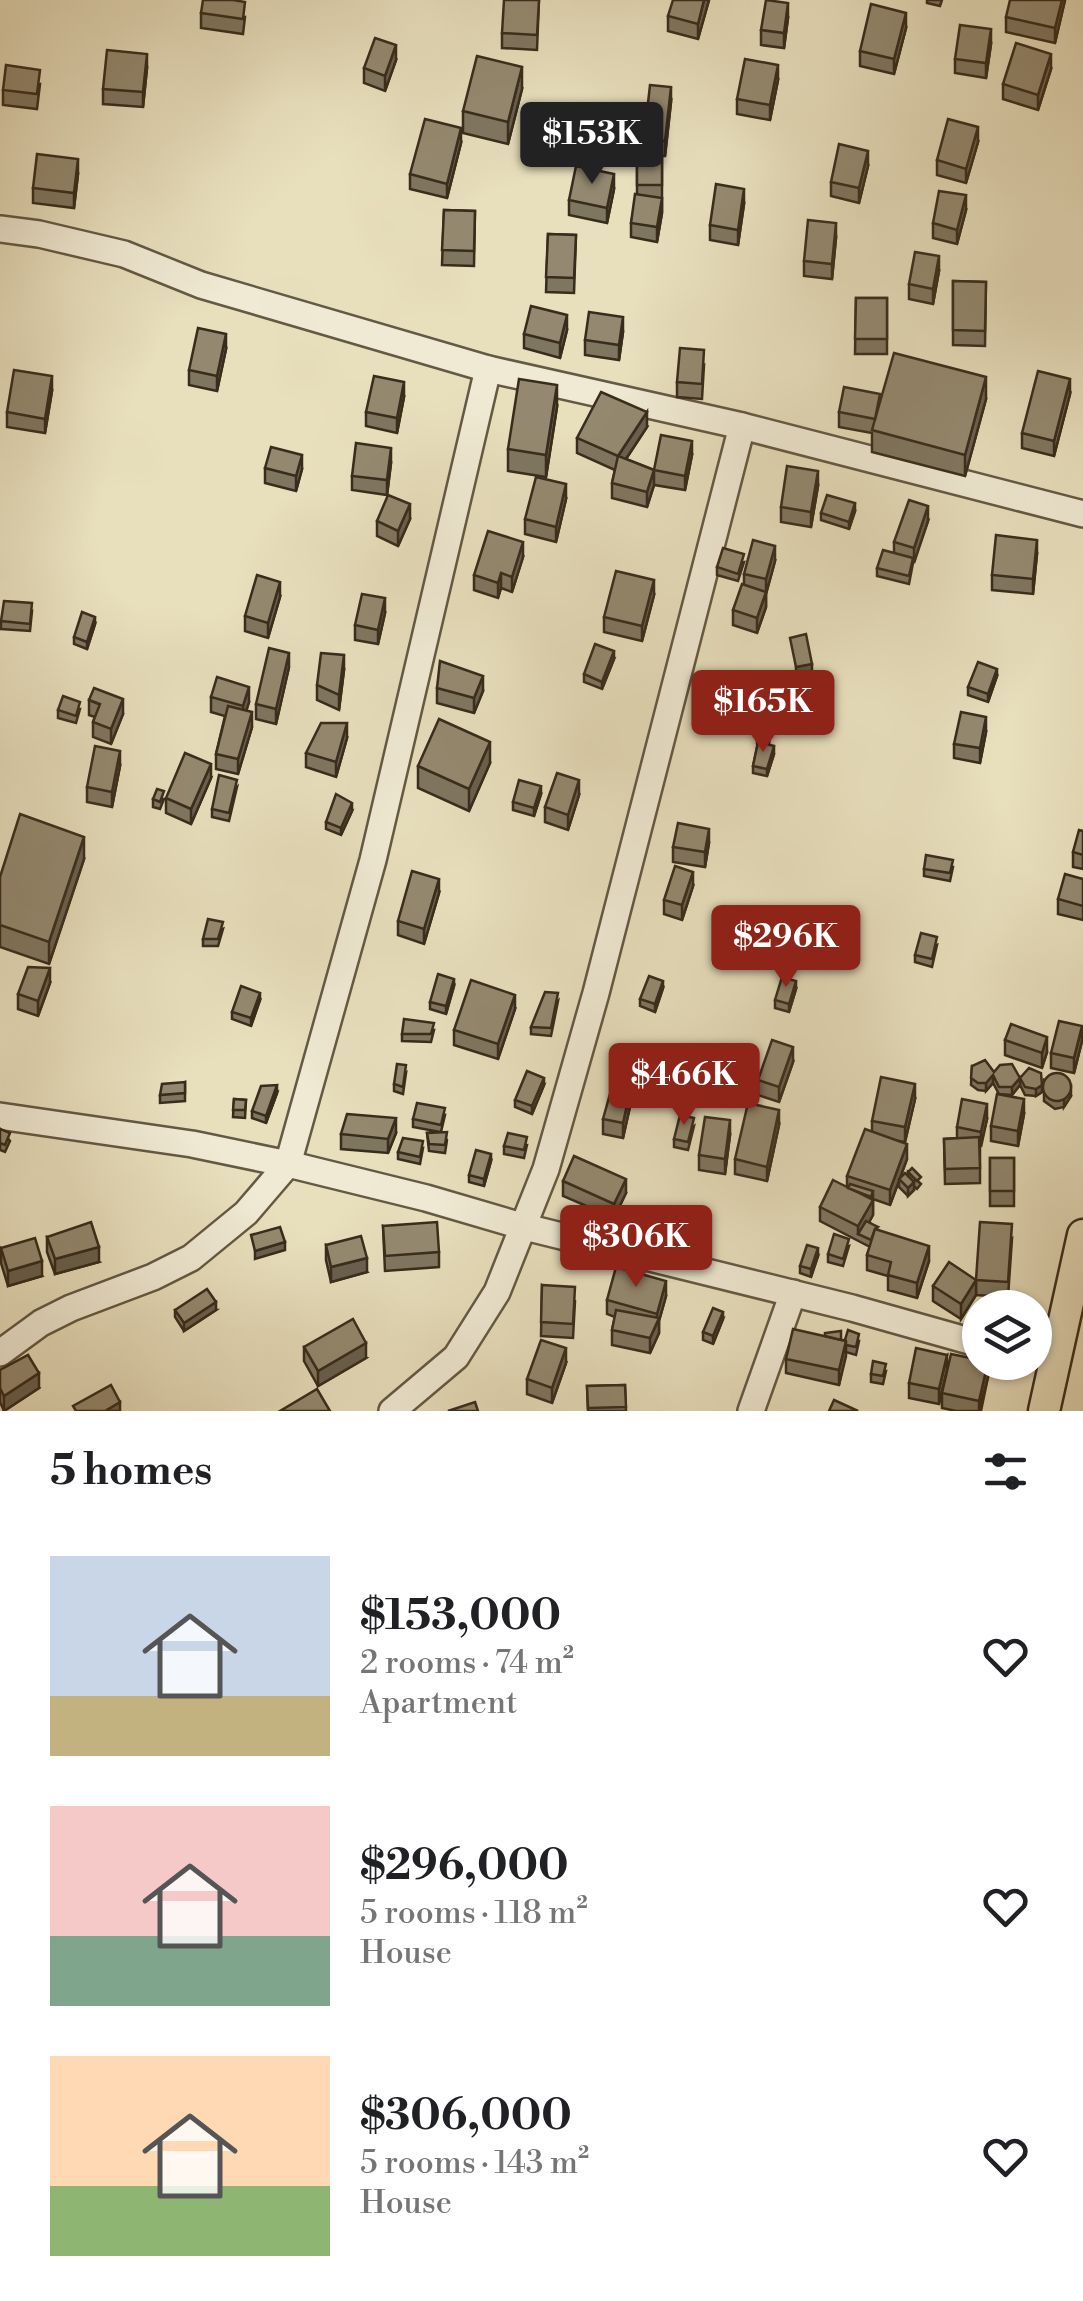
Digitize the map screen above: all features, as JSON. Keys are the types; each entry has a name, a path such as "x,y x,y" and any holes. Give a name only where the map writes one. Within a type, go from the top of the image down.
{"main road":[{"path":"1052,1339 1083,1235"},
{"path":"1044,1411 1045,1380"}],"street":[{"path":"0,229 124,254 202,286 488,369 742,426 1083,514"},
{"path":"0,1353 41,1323 71,1308 191,1258 246,1212 288,1164 373,860 488,369"},
{"path":"392,1411 456,1358 497,1292 546,1170 596,993 742,426"},
{"path":"0,1116 192,1144 288,1164 962,1339"},
{"path":"751,1411 793,1293"}],"building":[{"path":"203,0 245,2 243,19 201,13"},
{"path":"504,0 539,0 537,35 502,33"},
{"path":"673,0 704,0 698,24 668,16"},
{"path":"766,0 788,3 784,33 761,30"},
{"path":"1010,0 1062,0 1055,28 1006,17"},
{"path":"871,4 906,13 894,59 860,51"},
{"path":"960,25 991,29 986,63 955,59"},
{"path":"375,38 396,45 385,76 364,68"},
{"path":"1016,43 1051,54 1038,95 1003,84"},
{"path":"107,50 147,54 143,92 103,89"},
{"path":"477,56 522,67 508,122 463,111"},
{"path":"745,59 778,65 770,105 737,99"},
{"path":"6,65 40,70 37,94 3,90"},
{"path":"650,85 671,87 665,141 644,139"},
{"path":"425,119 461,128 447,184 410,174"},
{"path":"948,119 978,127 966,169 937,160"},
{"path":"839,144 868,151 859,188 831,182"},
{"path":"37,154 78,159 74,193 33,188"},
{"path":"637,156 662,156 662,185 637,185"},
{"path":"576,166 614,174 607,208 569,200"},
{"path":"716,184 744,189 738,230 710,225"},
{"path":"939,191 966,195 957,230 933,223"},
{"path":"635,194 662,198 657,227 631,223"},
{"path":"444,210 475,211 474,251 442,250"},
{"path":"808,220 836,223 832,264 804,261"},
{"path":"548,234 576,235 574,278 546,277"},
{"path":"915,252 939,256 933,289 909,284"},
{"path":"953,281 986,282 985,331 953,330"},
{"path":"856,298 887,298 887,339 855,339"},
{"path":"531,306 567,315 560,343 524,334"},
{"path":"589,312 623,317 619,345 585,340"},
{"path":"198,328 226,334 217,376 189,370"},
{"path":"680,348 704,350 702,384 677,382"},
{"path":"894,353 986,377 965,455 872,430"},
{"path":"14,370 52,376 45,419 7,412"},
{"path":"1038,371 1070,379 1054,441 1022,433"},
{"path":"374,376 404,382 397,418 366,412"},
{"path":"519,379 557,385 546,455 508,449"},
{"path":"844,387 880,394 875,419 839,412"},
{"path":"601,392 647,412 618,456 577,438"},
{"path":"661,435 692,441 685,476 654,470"},
{"path":"356,443 391,448 387,480 352,476"},
{"path":"271,447 302,455 296,476 265,468"},
{"path":"618,456 654,470 647,492 612,483"},
{"path":"787,466 818,471 811,512 781,507"},
{"path":"536,477 566,484 556,527 525,519"},
{"path":"388,495 410,504 398,531 377,521"},
{"path":"827,495 855,503 849,522 821,513"},
{"path":"909,500 928,506 914,548 894,542"},
{"path":"488,531 523,542 512,577 501,573 498,583 474,575"},
{"path":"996,535 1037,540 1033,579 992,575"},
{"path":"753,540 775,546 766,579 744,574"},
{"path":"723,548 744,554 738,574 717,567"},
{"path":"883,550 913,558 909,576 877,568"},
{"path":"616,571 654,580 642,626 604,617"},
{"path":"257,575 280,582 268,623 245,616"},
{"path":"742,584 766,592 757,618 733,610"},
{"path":"362,594 385,598 378,630 355,625"},
{"path":"4,601 32,603 30,624 1,621"},
{"path":"82,612 95,617 87,642 74,637"},
{"path":"806,634 812,664 796,667 790,638"},
{"path":"595,644 614,651 602,682 584,674"},
{"path":"269,648 289,653 276,709 256,704"},
{"path":"321,653 344,655 339,695 317,685"},
{"path":"440,661 483,676 474,698 437,688"},
{"path":"978,662 997,669 988,694 968,687"},
{"path":"727,674 743,678 736,707 720,703"},
{"path":"217,677 249,687 243,706 211,697"},
{"path":"94,688 123,699 111,729 93,722 100,704 89,700"},
{"path":"63,696 80,702 76,716 58,710"},
{"path":"228,706 252,712 238,759 216,754"},
{"path":"961,712 986,717 980,748 954,744"},
{"path":"760,714 772,716 769,737 757,735"},
{"path":"439,719 490,742 469,789 418,766"},
{"path":"321,723 347,723 336,762 306,753"},
{"path":"758,742 774,746 767,769 753,766"},
{"path":"95,746 120,751 112,792 87,787"},
{"path":"185,753 211,764 191,809 166,798"},
{"path":"557,773 579,780 568,815 545,807"},
{"path":"219,775 237,780 229,813 212,809"},
{"path":"519,780 541,786 534,808 513,802"},
{"path":"157,789 164,791 160,802 153,799"},
{"path":"336,794 352,803 341,828 326,822"},
{"path":"20,814 84,837 49,942 0,925 0,877"},
{"path":"678,823 709,829 705,852 673,847"},
{"path":"1079,830 1083,831 1083,855 1073,852"},
{"path":"926,855 953,860 950,873 924,869"},
{"path":"675,866 693,872 682,905 664,900"},
{"path":"412,871 439,879 424,929 398,921"},
{"path":"1065,874 1083,879 1083,906 1058,899"},
{"path":"208,919 223,922 218,939 203,939"},
{"path":"921,933 937,937 932,959 915,955"},
{"path":"28,967 50,968 38,1001 18,994"},
{"path":"438,974 454,979 446,1006 430,1002"},
{"path":"649,976 663,981 655,1004 640,999"},
{"path":"782,977 796,981 789,1004 775,1000"},
{"path":"471,980 515,995 498,1044 454,1030"},
{"path":"241,986 260,993 251,1018 232,1012"},
{"path":"545,992 558,993 551,1028 531,1027"},
{"path":"404,1019 434,1023 431,1034 402,1034"},
{"path":"1059,1021 1082,1026 1074,1058 1051,1053"},
{"path":"1011,1024 1047,1037 1042,1053 1005,1040"},
{"path":"772,1040 793,1047 779,1087 758,1080"},
{"path":"985,1060 994,1072 1000,1065 1012,1064 1020,1078 1012,1087 999,1087 993,1075 986,1083 978,1083 971,1078 972,1066"},
{"path":"397,1064 406,1065 403,1087 394,1084"},
{"path":"1029,1068 1041,1073 1042,1085 1036,1089 1025,1087 1020,1078"},
{"path":"527,1071 544,1078 532,1106 515,1100"},
{"path":"1057,1073 1067,1077 1071,1087 1067,1097 1057,1101 1047,1097 1043,1087 1047,1077"},
{"path":"881,1077 915,1084 905,1127 872,1121"},
{"path":"185,1082 185,1093 160,1095 162,1084"},
{"path":"613,1083 631,1087 623,1123 603,1119"},
{"path":"277,1085 266,1116 252,1111 261,1086"},
{"path":"997,1094 1024,1099 1018,1131 991,1126"},
{"path":"234,1099 246,1100 245,1110 233,1110"},
{"path":"962,1099 987,1104 981,1132 957,1127"},
{"path":"417,1103 445,1108 441,1125 413,1119"},
{"path":"748,1103 779,1110 767,1167 735,1159"},
{"path":"347,1114 396,1118 388,1139 341,1134"},
{"path":"680,1115 694,1118 688,1142 674,1139"},
{"path":"705,1117 730,1120 725,1159 699,1155"},
{"path":"0,1129 10,1133 5,1145 0,1143"},
{"path":"865,1129 907,1144 890,1190 847,1176"},
{"path":"447,1132 445,1145 429,1144 427,1133"},
{"path":"508,1133 527,1137 524,1150 504,1146"},
{"path":"979,1137 980,1168 945,1169 944,1139"},
{"path":"403,1138 423,1141 420,1157 398,1152"},
{"path":"476,1150 491,1154 484,1179 469,1175"},
{"path":"574,1156 626,1179 614,1204 563,1181"},
{"path":"990,1158 1014,1158 1014,1191 990,1191"},
{"path":"912,1168 921,1177 917,1181 908,1172"},
{"path":"905,1173 914,1182 908,1188 899,1179"},
{"path":"833,1180 873,1200 858,1226 820,1207"},
{"path":"850,1184 873,1191 871,1197 848,1188"},
{"path":"866,1221 878,1227 871,1240 858,1234"},
{"path":"91,1222 99,1247 55,1259 47,1237"},
{"path":"437,1222 439,1252 385,1256 383,1226"},
{"path":"980,1222 1012,1224 1008,1282 976,1280"},
{"path":"280,1227 285,1242 255,1251 251,1235"},
{"path":"875,1229 929,1246 917,1283 888,1275 891,1262 867,1255"},
{"path":"834,1234 849,1239 843,1259 828,1254"},
{"path":"361,1236 367,1258 331,1267 326,1245"},
{"path":"35,1238 42,1261 8,1271 1,1248"},
{"path":"807,1245 818,1248 811,1269 800,1266"},
{"path":"949,1262 976,1280 970,1290 962,1290 961,1304 933,1286"},
{"path":"616,1267 666,1281 657,1314 607,1300"},
{"path":"542,1285 575,1287 573,1324 541,1322"},
{"path":"207,1289 216,1302 184,1323 175,1310"},
{"path":"713,1308 723,1312 713,1336 703,1332"},
{"path":"616,1310 659,1318 650,1338 612,1330"},
{"path":"353,1319 366,1343 318,1371 304,1347"},
{"path":"793,1329 846,1341 839,1370 786,1359"},
{"path":"848,1330 859,1334 856,1347 846,1345"},
{"path":"841,1331 841,1340 825,1336 825,1333"},
{"path":"541,1340 566,1348 552,1388 527,1379"},
{"path":"916,1348 947,1355 939,1389 909,1383"},
{"path":"951,1354 962,1356 962,1380 984,1380 979,1401 942,1393"},
{"path":"28,1355 39,1373 4,1396 0,1370"},
{"path":"873,1361 886,1364 883,1376 871,1374"},
{"path":"111,1385 120,1402 105,1411 76,1411 73,1406"},
{"path":"625,1385 626,1407 588,1408 587,1386"},
{"path":"317,1389 330,1411 280,1411"},
{"path":"834,1400 858,1411 829,1411"},
{"path":"475,1402 478,1411 448,1411"}]}
